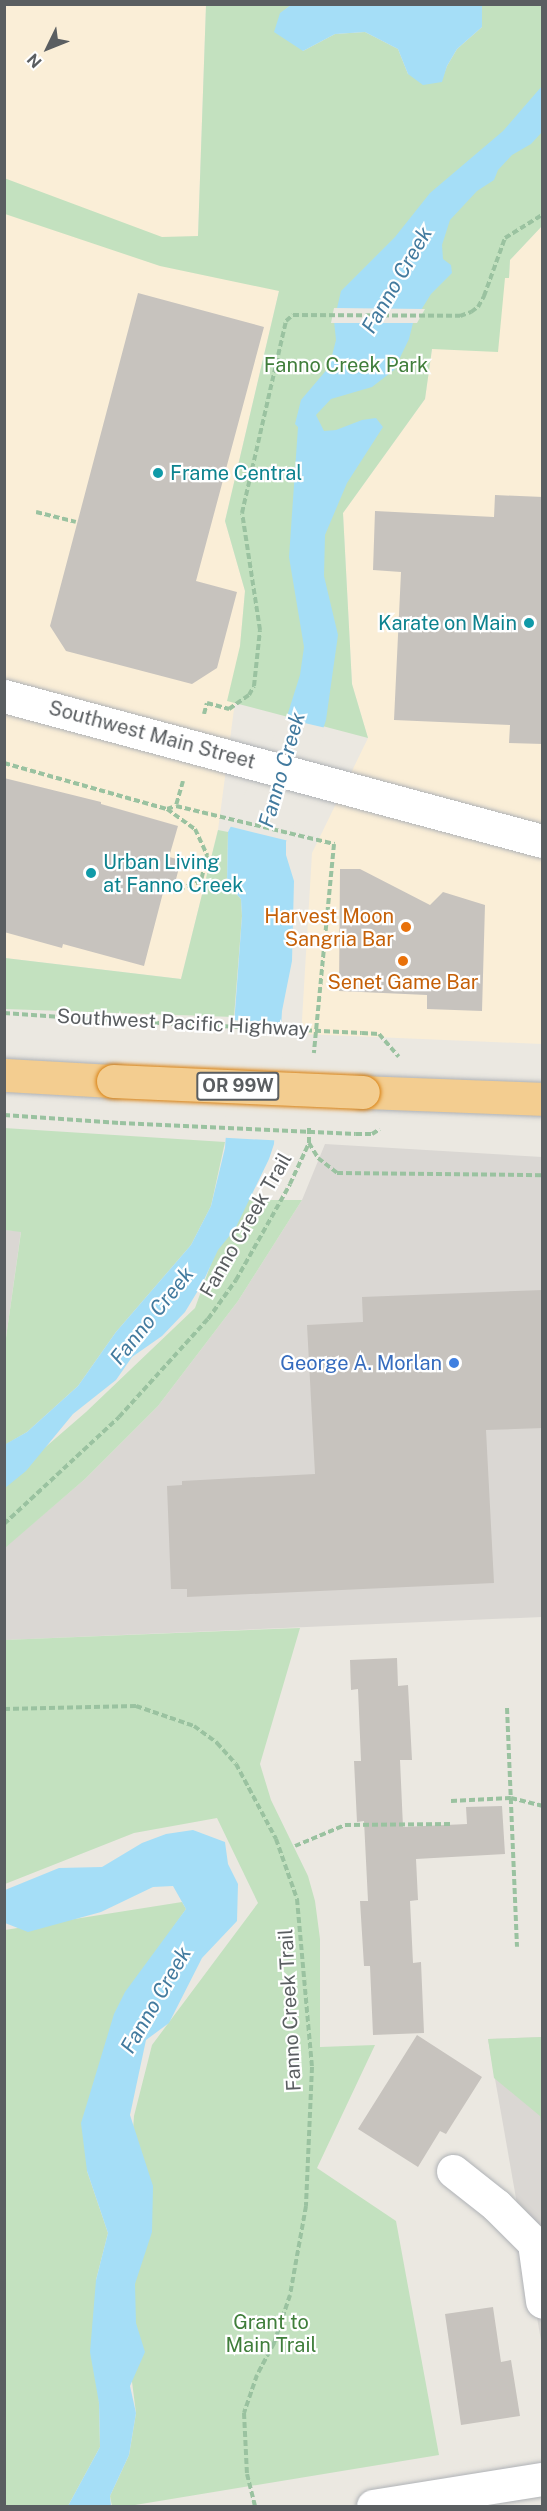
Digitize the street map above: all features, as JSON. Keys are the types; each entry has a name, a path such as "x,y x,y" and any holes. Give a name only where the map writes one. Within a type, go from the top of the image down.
{"highway":[{"name":"OR 99W","path":"4,1075 543,1099"}],"street":[{"name":"Southwest Main Street","path":"4,696 543,841"},
{"path":"453,2171 496,2205 534,2243 543,2301"},
{"path":"373,2506 543,2479"}],"path":[{"path":"201,724 207,703 229,709 249,694 254,686 260,630 242,513 281,335 289,317 460,316 478,308 505,238 543,215"},
{"path":"36,512 76,522"},
{"path":"4,763 167,809 195,829 207,855 201,881 177,890"},
{"path":"176,806 185,776"},
{"path":"167,809 176,806 334,844 314,1056"},
{"name":"Southwest Pacific Highway","path":"4,1013 362,1033"},
{"path":"4,1115 356,1134"},
{"name":"Fanno Creek Trail","path":"4,1524 119,1417 208,1319 236,1280 265,1231 309,1143 309,1124"},
{"path":"309,1143 318,1158 337,1173 543,1175"},
{"name":"Fanno Creek Trail","path":"4,1709 136,1706 194,1726 217,1743 236,1764 276,1839 297,1899 312,2067 306,2206 290,2295 274,2343 257,2375 244,2413 247,2474 255,2506"},
{"path":"507,1708 517,1947"},
{"path":"451,1801 511,1798 543,1806"},
{"path":"295,1846 345,1826 451,1824"}],"shaded area":[{"path":"5,5 206,5 198,236 279,291 225,521 245,591 236,694 218,830 181,979 5,958"},
{"path":"542,226 542,1044 304,1034 302,1020 312,853 368,738 352,684 343,513 425,399 432,349 505,278 509,278 510,260"},
{"path":"325,1144 542,1157 542,1617 5,1640 4,1548 85,1479 158,1406 238,1301 302,1200"},
{"path":"5,1230 21,1231 5,1345"},
{"path":"542,2037 542,2346 488,2039"}],"green space":[{"name":"Fanno Creek Park","path":"206,5 291,5 280,14 303,51 335,34 365,32 398,49 408,74 441,82 457,49 482,27 482,5 542,5 542,226 510,260 509,278 505,278 498,352 432,349 425,399 343,513 352,684 368,738 227,701 240,646 245,591 225,521 279,291 160,266 5,214 4,178 162,237 198,236"},
{"path":"218,830 228,832 227,884 241,899 242,916 234,1017 5,1009 5,958 181,979"},
{"path":"4,1128 225,1142 211,1206 191,1245 116,1332 78,1386 27,1432 5,1445 5,1345 21,1232 5,1230"},
{"path":"234,1200 302,1200 238,1301 158,1406 85,1479 5,1548 4,1483 86,1412 195,1308"},
{"name":"Grant to Main Trail","path":"300,1628 260,1764 271,1800 308,1876 315,1901 320,1939 320,2047 375,2045 317,2168 396,2221 439,2455 129,2506 112,2506 110,2496 129,2455 136,2413 121,2296 134,2116 152,2045 258,1903 217,1818 134,1833 5,1884 4,1640"},
{"path":"182,1902 186,1909 172,1929 87,2171 108,2233 96,2280 100,2447 68,2506 5,2506 5,1930"},
{"path":"542,2037 542,2133 540,2116 494,2078 488,2039"}],"water":[{"path":"291,5 482,5 482,27 457,49 447,66 442,82 423,85 408,74 398,49 365,32 335,34 303,51 274,32 280,13"},
{"name":"Fanno Creek","path":"542,86 542,132 531,144 512,155 498,170 494,180 477,191 450,220 442,245 443,259 451,265 452,273 431,294 413,323 409,339 394,370 372,387 331,399 316,415 324,431 336,430 362,420 376,418 383,427 347,483 325,535 324,576 338,635 326,720 286,842 286,855 294,881 292,961 282,1011 274,1144 269,1159 235,1229 218,1250 202,1284 185,1312 162,1336 132,1357 116,1380 73,1414 26,1471 5,1488 4,1445 27,1432 78,1386 116,1332 191,1245 211,1206 225,1148 242,916 241,899 227,884 228,832 288,713 300,675 304,647 289,557 298,427 295,424 301,400 329,367 336,340 334,321 341,291 395,237 430,193 503,131"},
{"name":"Fanno Creek","path":"193,1830 225,1842 228,1864 238,1884 237,1921 202,1958 169,2023 146,2040 130,2115 153,2186 152,2232 135,2284 136,2323 145,2352 130,2386 136,2413 129,2455 110,2496 111,2506 68,2506 100,2447 99,2403 90,2352 96,2280 108,2233 87,2171 81,2123 114,2014 125,1992 186,1909 173,1886 153,1887 101,1912 28,1932 5,1923 5,1890 59,1868 102,1867 142,1843 166,1834"}],"pier":[{"path":"334,308 425,309 417,323 331,323"},
{"path":"283,718 326,728 289,841 228,826"},
{"path":"231,1020 284,1023 278,1141 225,1138"}],"building":[{"path":"138,293 264,327 196,581 237,592 217,668 192,684 66,651 50,626"},
{"path":"495,495 543,497 543,744 509,743 510,725 394,720 401,572 373,570 375,511 494,517"},
{"name":"Urban Living at Fanno Creek","path":"4,778 101,802 101,804 178,826 169,857 181,860 174,887 165,885 144,966 63,944 62,948 4,932"},
{"path":"340,869 360,869 430,905 443,892 485,905 482,1011 427,1009 427,995 339,991"},
{"path":"543,1290 543,1428 486,1430 494,1583 187,1597 187,1589 171,1589 167,1486 182,1485 182,1481 315,1474 307,1325 363,1322 362,1297"},
{"path":"397,1658 398,1686 408,1685 412,1760 400,1760 403,1827 467,1824 466,1807 502,1806 505,1854 416,1859 418,1900 410,1901 413,1963 421,1962 424,2033 373,2035 370,1966 364,1966 360,1901 368,1901 364,1821 357,1822 354,1761 361,1761 358,1689 351,1690 350,1660"},
{"path":"417,2035 482,2077 446,2134 440,2131 418,2167 358,2129"},
{"path":"493,2307 501,2362 511,2360 520,2416 461,2425 445,2314"}],"place":[{"name":"Frame Central","path":"158,473"},
{"name":"Karate on Main","path":"529,623"},
{"name":"Urban Living at Fanno Creek","path":"91,873"},
{"name":"Harvest Moon Sangria Bar","path":"406,927"},
{"name":"Senet Game Bar","path":"403,961"},
{"name":"George A. Morlan","path":"454,1363"}]}
